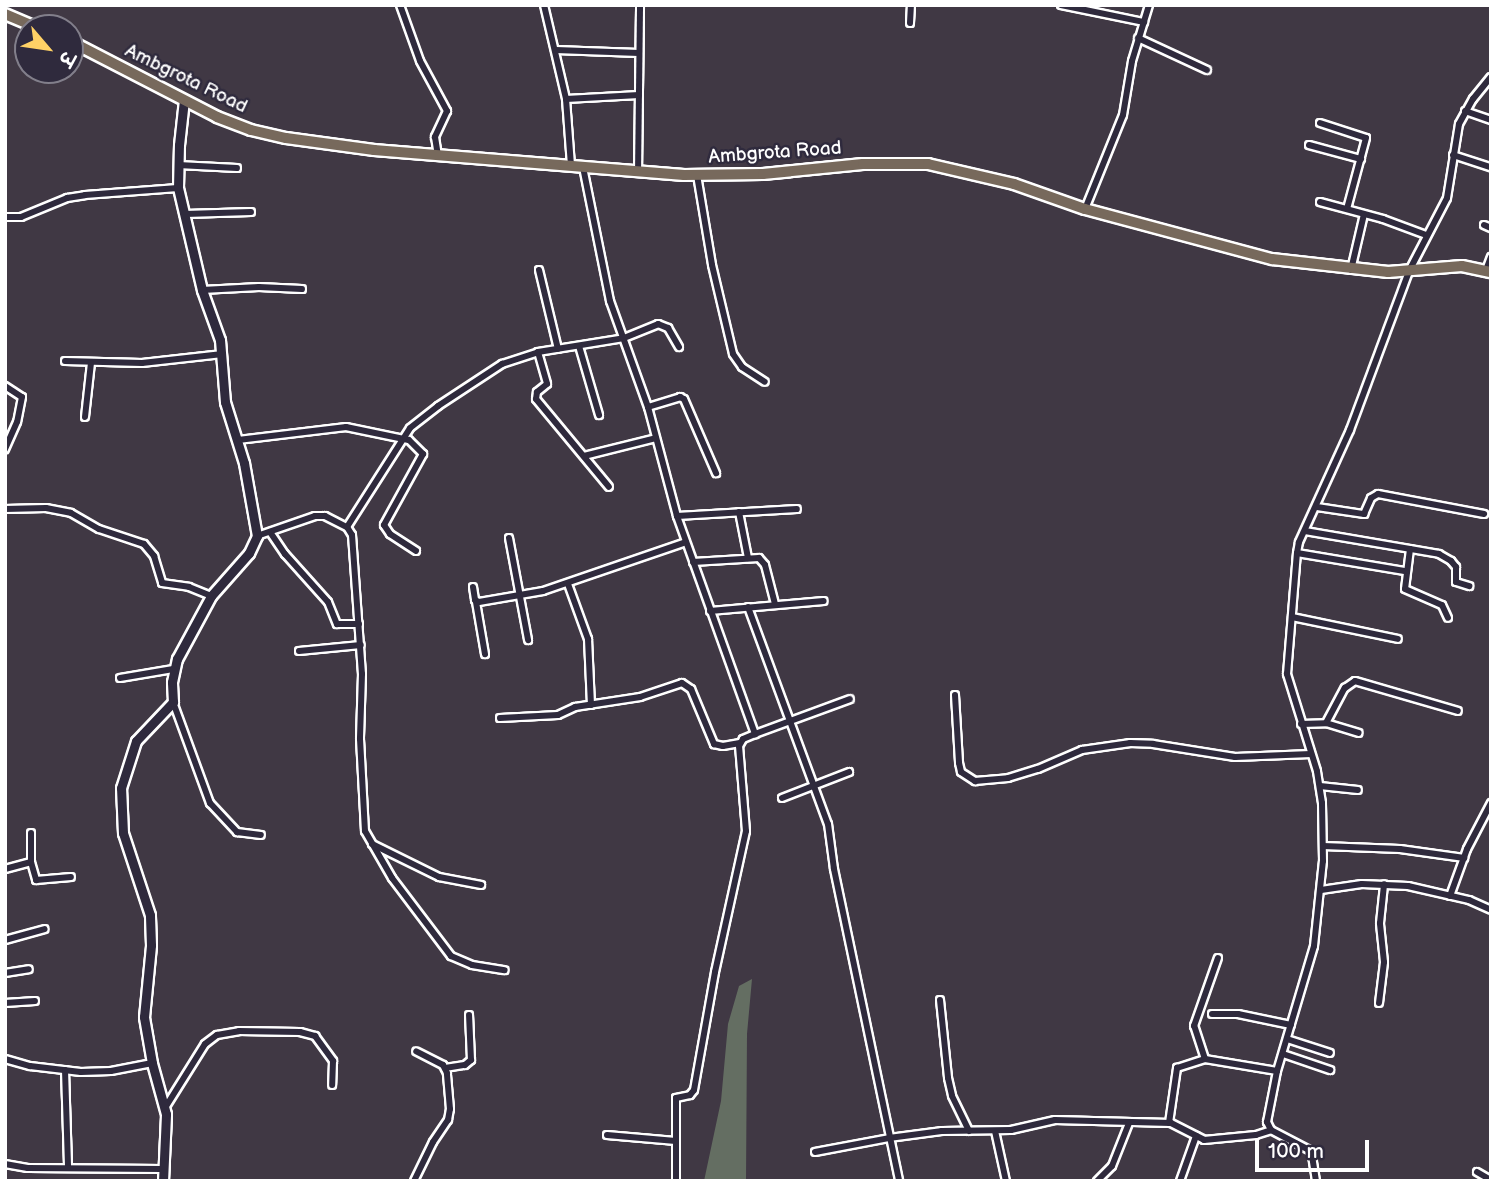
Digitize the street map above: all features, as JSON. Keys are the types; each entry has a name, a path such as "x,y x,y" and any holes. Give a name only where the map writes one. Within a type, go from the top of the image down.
{"main road":[{"name":"Ambgrota Road","path":"84,48 184,100 260,133 374,150 638,173 697,175 928,163 1014,184 1085,209 1272,259 1351,270 1409,271 1462,266 1488,271"}],"street":[{"path":"400,5 420,61 446,107 444,120 434,142 438,155"},
{"path":"544,5 566,99 571,166"},
{"path":"638,173 640,5"},
{"path":"909,23 911,5"},
{"path":"1061,5 1144,22"},
{"path":"1085,209 1123,115 1138,38 1150,6"},
{"path":"1138,38 1208,70"},
{"path":"556,50 639,53"},
{"path":"1316,1181 1311,1151 1270,1130 1267,1122 1276,1071 1314,946 1321,890 1323,846 1320,786 1287,674 1297,553 1393,320 1409,271 1447,198 1458,124 1491,77"},
{"path":"566,99 639,95"},
{"path":"184,100 178,188 202,290 216,325 222,354 225,402 238,440 257,536 250,553 211,596 173,669 173,702 210,803 237,832 261,835"},
{"path":"1465,111 1491,120"},
{"path":"1320,123 1364,136 1366,141 1347,209"},
{"path":"1308,145 1361,159"},
{"path":"1453,155 1491,166"},
{"path":"178,165 237,168"},
{"path":"583,167 610,301 648,407 677,516 755,734"},
{"path":"697,175 712,265 733,354 742,367 765,382"},
{"path":"5,217 21,216 67,198 178,188"},
{"path":"1320,202 1426,235"},
{"path":"185,214 251,212"},
{"path":"1351,270 1364,214"},
{"path":"1488,271 1491,257"},
{"path":"539,270 558,349"},
{"path":"202,290 259,287 302,289"},
{"path":"347,527 403,437 422,417 502,365 538,352 624,338 662,324 668,328 679,347"},
{"path":"579,346 600,415"},
{"path":"538,352 547,384 535,397 610,487"},
{"path":"65,361 142,363 222,354"},
{"path":"85,417 91,363"},
{"path":"5,386 22,397 17,422 5,449"},
{"path":"648,407 680,397 684,399 716,473"},
{"path":"238,440 345,427 403,437 423,454 384,524 390,534 416,551"},
{"path":"584,456 656,438"},
{"path":"1317,507 1364,514 1371,498 1378,494 1483,514"},
{"path":"5,509 46,508 71,513 99,529 144,544 154,555 162,583 189,587 211,596"},
{"path":"677,516 797,509"},
{"path":"739,512 748,558"},
{"path":"257,536 325,516 347,527 355,547 361,645 363,816 370,843 392,878 451,956 472,965 505,970"},
{"path":"1305,531 1439,554 1451,561 1456,568 1457,582 1469,586"},
{"path":"270,532 285,554 328,602 337,624 359,624"},
{"path":"509,538 528,640"},
{"path":"477,602 568,584 603,568 686,542"},
{"path":"1410,549 1405,571 1405,589 1442,605 1448,618"},
{"path":"1297,553 1405,571"},
{"path":"693,562 748,558 762,561 775,604"},
{"path":"568,584 588,639 591,705"},
{"path":"473,587 485,654"},
{"path":"710,611 824,601"},
{"path":"748,607 831,835 834,869 899,1181"},
{"path":"1292,617 1398,639"},
{"path":"299,651 361,645"},
{"path":"120,678 173,669"},
{"path":"1326,723 1345,688 1355,681 1458,711"},
{"path":"500,718 558,715 575,707 640,697 685,684 691,689 714,744 723,746 740,743 755,734 850,699"},
{"path":"955,695 961,772 975,781 1008,778 1082,751 1130,743 1235,757 1311,754"},
{"path":"163,1181 165,1108 152,1063 144,1017 151,945 150,915 129,856 119,799 136,741 173,702"},
{"path":"1301,724 1326,723 1358,733"},
{"path":"676,1181 676,1098 690,1095 694,1090 715,972 746,831 740,743"},
{"path":"782,797 849,772"},
{"path":"1320,786 1358,790"},
{"path":"1450,896 1464,858 1491,803"},
{"path":"31,833 31,862 36,880 71,877"},
{"path":"370,843 439,877 481,885"},
{"path":"1323,846 1400,849 1464,858"},
{"path":"5,869 31,862"},
{"path":"1321,890 1384,884 1450,896 1491,910"},
{"path":"1379,1003 1384,962 1380,923 1384,884"},
{"path":"5,940 45,929"},
{"path":"1205,1059 1194,1026 1218,958"},
{"path":"5,973 29,969"},
{"path":"940,1000 950,1087 969,1131"},
{"path":"5,1003 35,1001"},
{"path":"1212,1014 1238,1014 1292,1025"},
{"path":"445,1068 465,1065 471,1060 469,1015"},
{"path":"165,1108 205,1044 216,1035 239,1031 300,1032 315,1037 333,1061 332,1085"},
{"path":"1287,1039 1330,1053"},
{"path":"414,1181 450,1116 445,1068 437,1060 416,1051"},
{"path":"1283,1054 1330,1070"},
{"path":"5,1059 65,1070 111,1071 152,1063"},
{"path":"1169,1123 1175,1070 1205,1059 1276,1071"},
{"path":"65,1070 68,1168"},
{"path":"815,1152 889,1138 942,1131 995,1131 1055,1120 1169,1123 1181,1126 1204,1140 1256,1135 1270,1130"},
{"path":"1097,1181 1112,1167 1129,1123"},
{"path":"995,1131 1006,1181"},
{"path":"607,1135 676,1141"},
{"path":"1180,1181 1196,1136"},
{"path":"5,1164 162,1169"},
{"path":"1477,1172 1491,1180"}],"green space":[{"path":"752,979 747,1034 746,1181 704,1181 721,1101 728,1024 739,986"}]}
